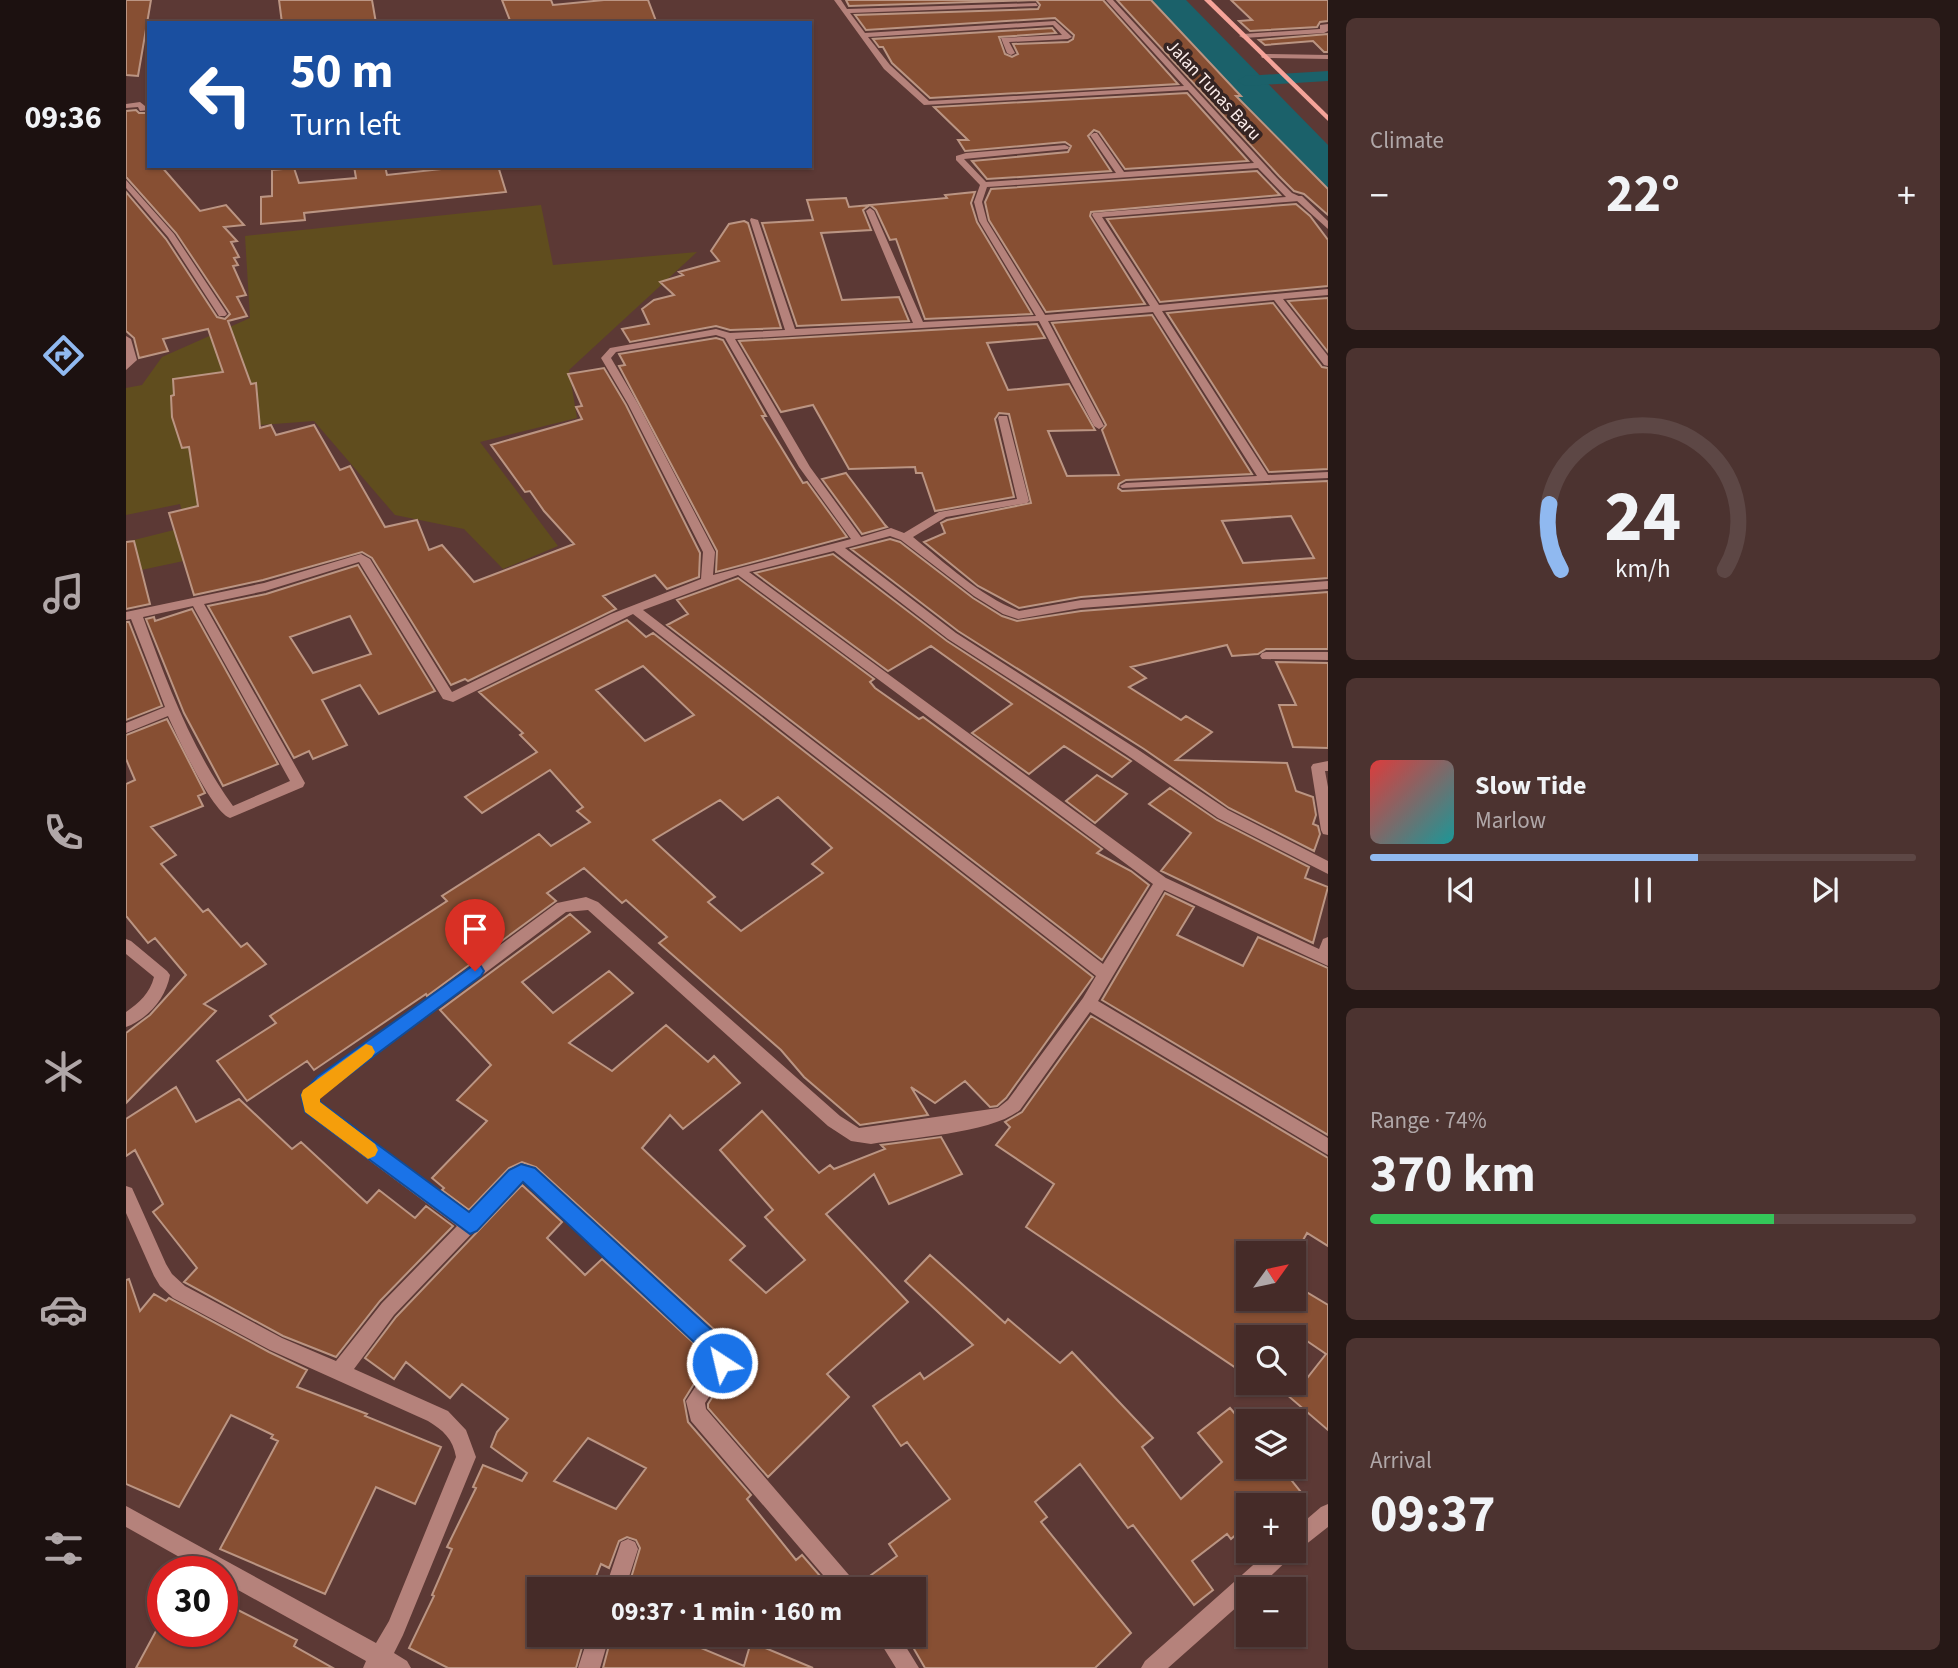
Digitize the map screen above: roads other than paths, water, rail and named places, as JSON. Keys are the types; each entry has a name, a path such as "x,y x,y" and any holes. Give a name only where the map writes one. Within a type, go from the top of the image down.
{"main road":[{"path":"1207,0 1328,120"}],"street":[{"path":"837,0 887,67 927,103 1191,88"},
{"name":"Jalan Tunas Baru","path":"1109,0 1289,195 1298,198 1328,226"},
{"path":"845,11 1036,5"},
{"path":"863,35 1055,23 1068,37 1004,40 1011,53"},
{"path":"1242,36 1324,31 1322,27 1328,26"},
{"path":"1265,56 1328,57"},
{"path":"126,106 140,104 143,109 147,108"},
{"path":"1094,135 1122,175"},
{"path":"984,185 959,156 1065,147"},
{"path":"984,185 1262,165"},
{"path":"126,183 171,236 222,314"},
{"path":"984,185 978,202 983,221 1042,318 1099,426"},
{"path":"1264,478 1096,215 1298,198"},
{"path":"870,211 919,325"},
{"path":"754,220 791,332"},
{"path":"708,581 709,552 633,404 606,358 613,350 628,345 716,331 729,336 1042,318 1328,292"},
{"path":"1276,297 1328,363"},
{"path":"729,336 782,431 825,500 858,541"},
{"path":"126,339 132,360 126,367"},
{"path":"905,537 943,514 1023,501 1003,418"},
{"path":"1126,486 1328,475"},
{"path":"197,601 298,783 230,813 209,786 171,710 131,615 197,601 265,587 354,558 363,559 448,696 453,697 588,628 708,581 891,532 905,537 1010,614 1018,615 1080,604 1328,585"},
{"path":"836,547 961,642 1132,751 1223,814 1328,868"},
{"path":"741,572 1161,883 1327,954"},
{"path":"634,609 1106,975"},
{"path":"1266,656 1328,656"},
{"path":"126,728 171,710"},
{"path":"1328,766 1318,767 1328,830"},
{"path":"470,1225 325,1118 312,1106 310,1095 562,907 586,903 593,906 834,1121 857,1136 933,1127 1004,1114 1014,1105 1088,1003 1161,883"},
{"path":"126,945 162,975 161,984 153,997 135,1016 126,1020"},
{"path":"1088,1003 1328,1147"},
{"path":"339,1373 388,1308 516,1176 521,1173 528,1175 719,1350 723,1356 722,1363 699,1392 695,1401 698,1413 838,1577"},
{"path":"126,1194 160,1270 179,1292 276,1344 451,1423 464,1444 466,1457 396,1628 376,1662"},
{"path":"1306,1533 1328,1514"},
{"path":"126,1516 376,1662 400,1668"},
{"path":"619,1577 628,1549"},
{"path":"1152,1668 1271,1563"},
{"path":"589,1668 596,1647"},
{"path":"894,1647 908,1668"}],"water":[{"path":"1128,0 1186,0 1328,145 1328,210"}],"waterway":[{"path":"1245,81 1328,76"}]}
